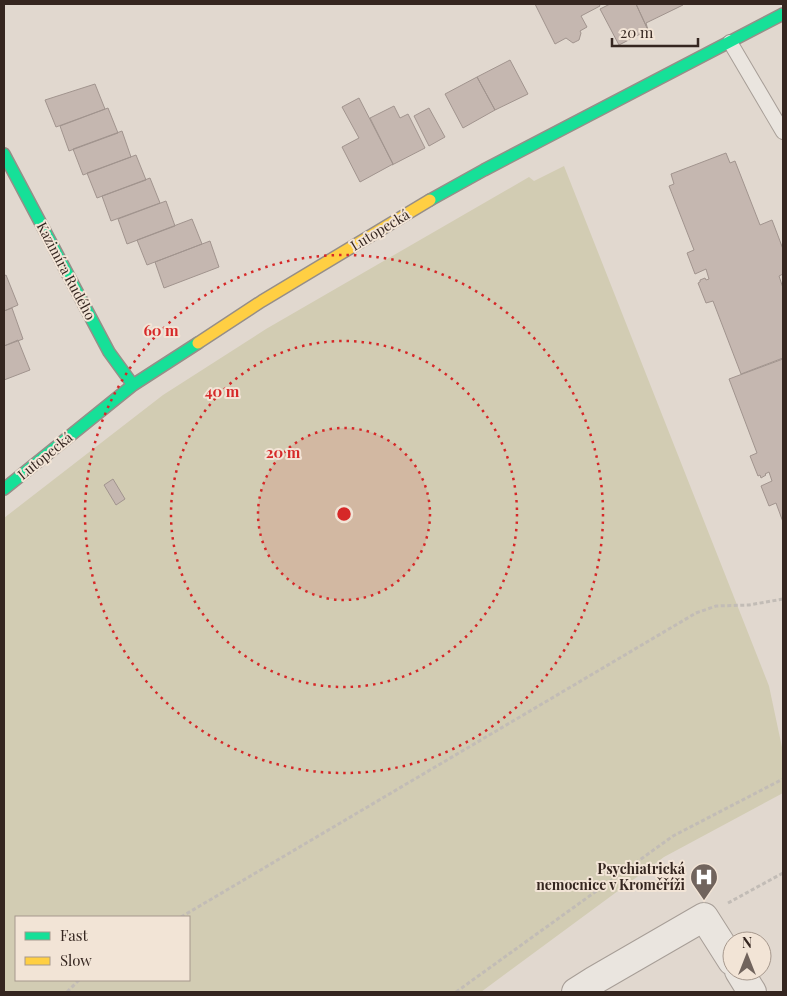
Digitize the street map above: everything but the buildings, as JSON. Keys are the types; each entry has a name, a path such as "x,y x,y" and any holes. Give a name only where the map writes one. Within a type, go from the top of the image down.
{"main road":[{"name":"Lutopecká","path":"4,489 133,385 262,301 424,203 783,14"},
{"name":"Kazimíra Rudého","path":"4,154 109,352 133,385"}],"street":[{"path":"591,988 704,917 722,945"},
{"path":"745,981 752,992"}],"lane":[{"path":"730,42 783,132"}],"path":[{"path":"182,916 696,613 716,606 749,605 783,599"},
{"path":"456,992 674,836 783,779"},
{"path":"704,917 783,873"},
{"path":"67,992 78,981"}],"shaded area":[{"path":"564,166 769,686 783,752 783,793 664,857 481,992 4,992 4,518 163,395 266,329 529,177 534,181"}],"traffic: fast":[{"path":"430,200 783,14"},
{"path":"4,154 109,352 133,385"},
{"path":"4,489 133,385 198,343"}],"traffic: slow":[{"path":"198,343 262,301 430,200"}],"place":[{"name":"Psychiatrická nemocnice v Kroměříži","path":"704,901"}]}
